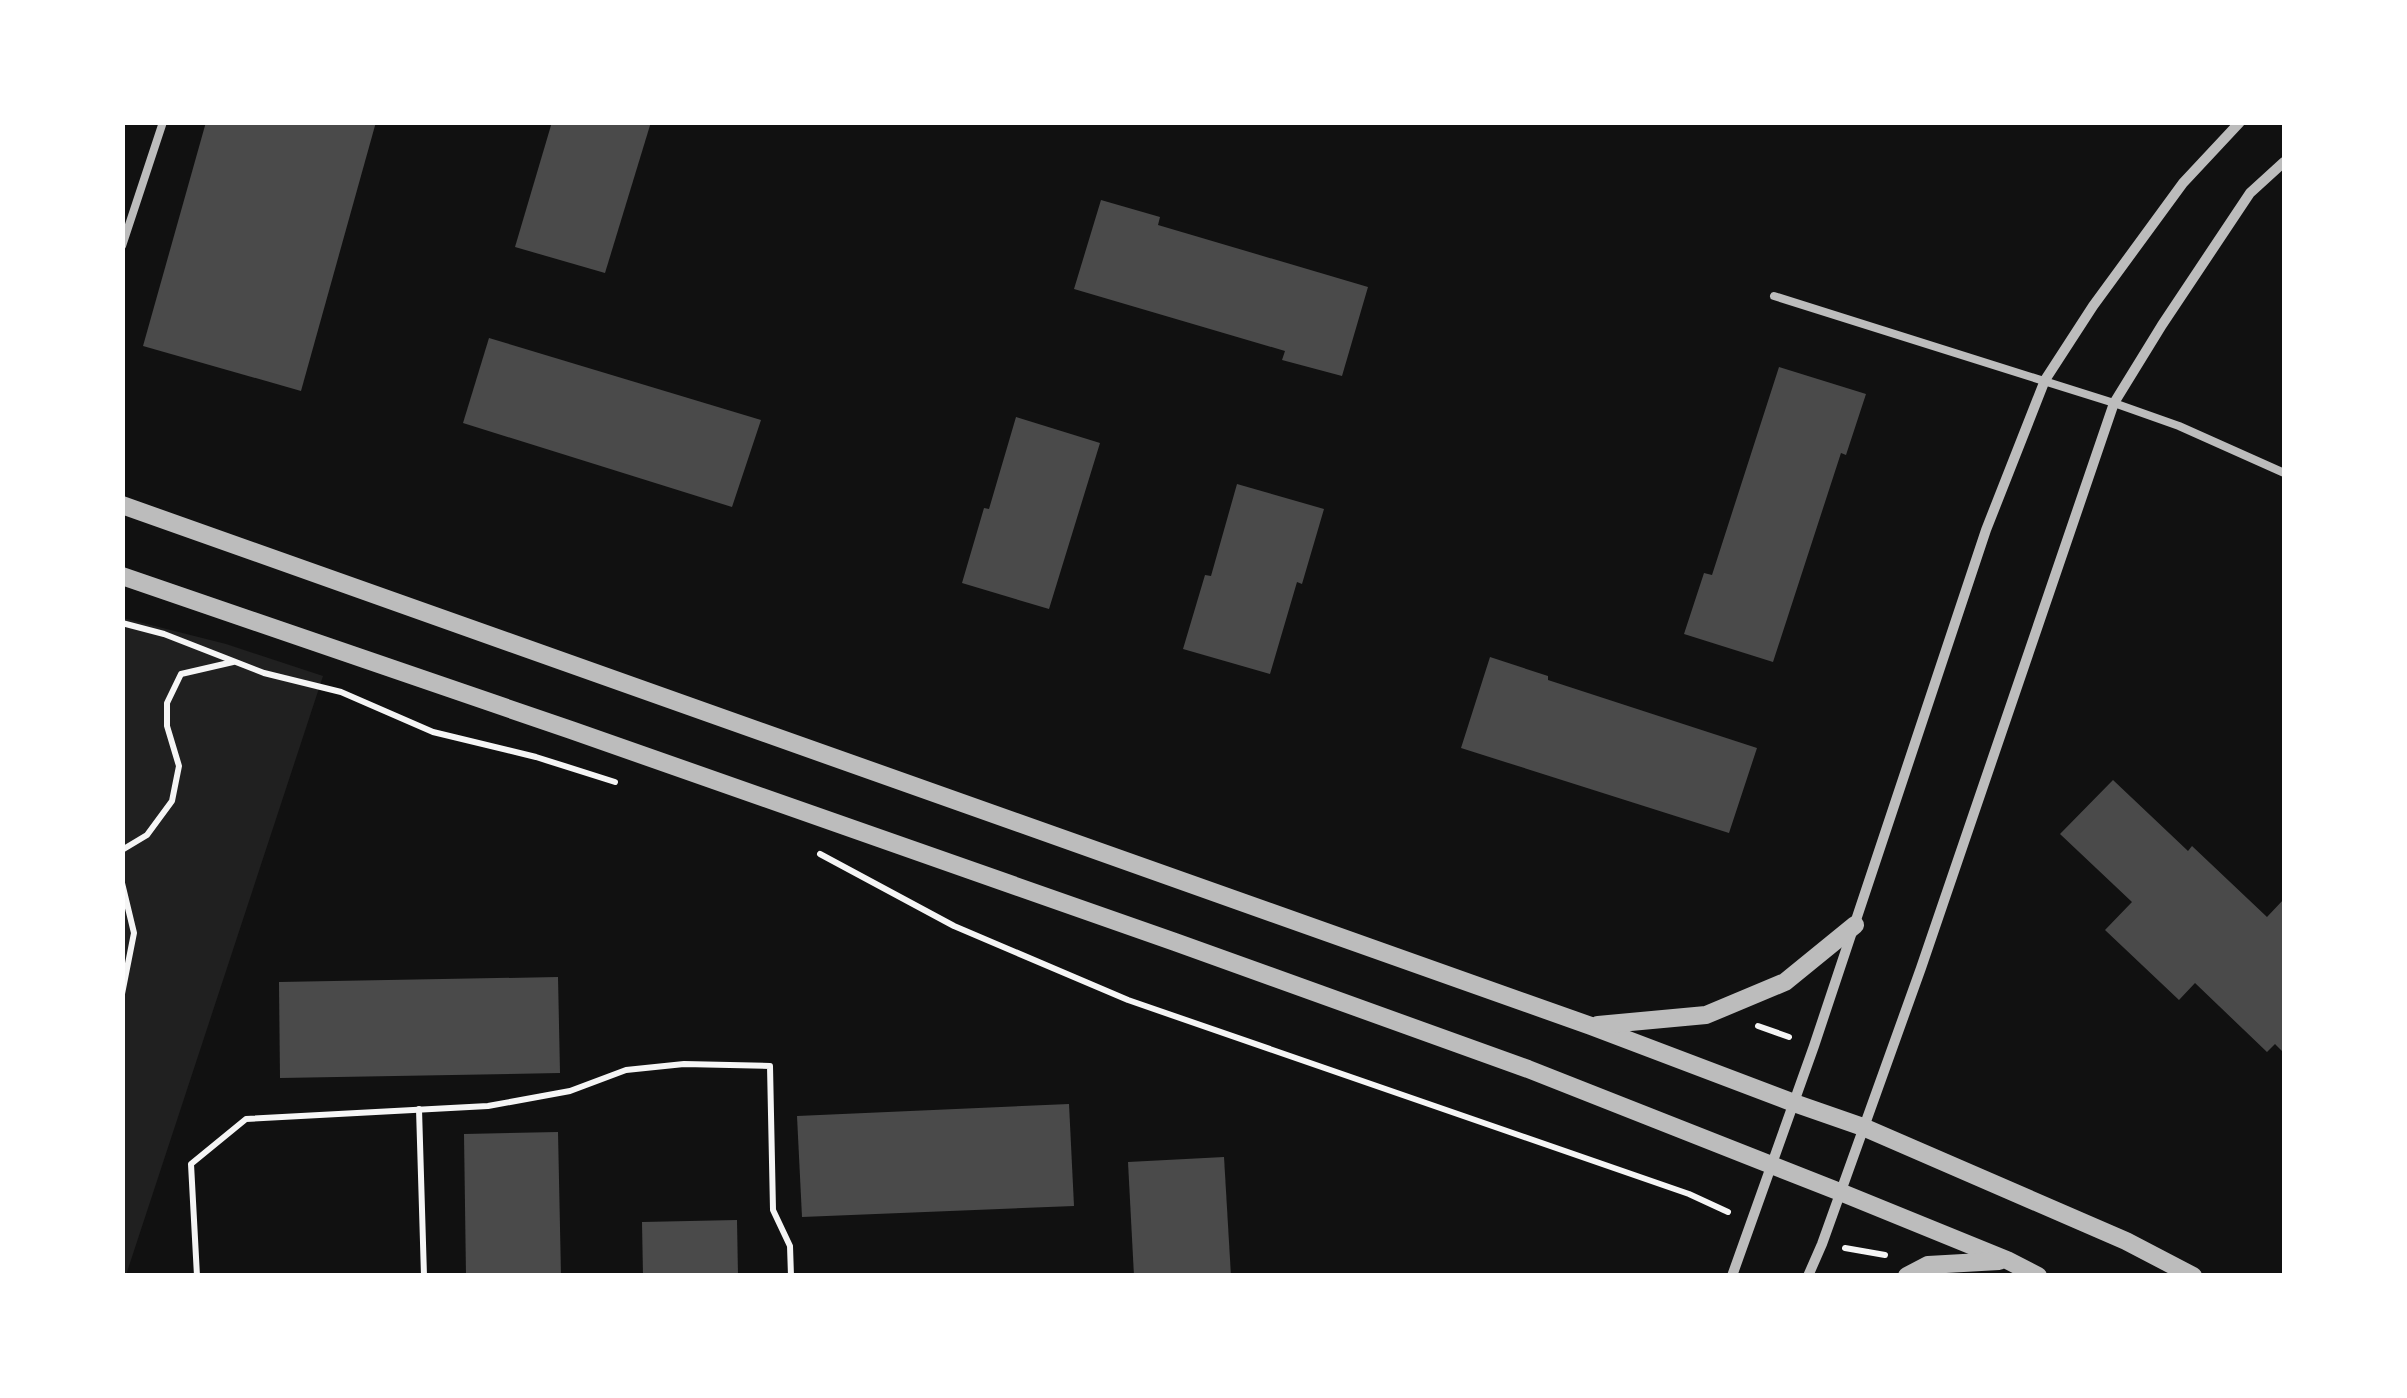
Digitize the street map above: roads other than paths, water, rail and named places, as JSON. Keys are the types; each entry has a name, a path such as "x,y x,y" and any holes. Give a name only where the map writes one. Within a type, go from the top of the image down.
{"street":[{"path":"1732,1276 1856,925 1986,530 2045,380 2093,306 2183,183 2240,122"},
{"path":"1808,1276 1921,968 2114,403 2250,193 2284,162"},
{"path":"122,505 1864,1126 2126,1241 2193,1276"},
{"path":"122,576 571,730 1528,1069 2008,1260 2038,1276"},
{"path":"1591,1026 1706,1015 1784,982 1856,925"},
{"path":"1907,1276 1928,1265 2008,1260"}],"lane":[{"path":"122,246 164,122"},
{"path":"1774,296 2114,403 2178,426 2282,472"}]}
